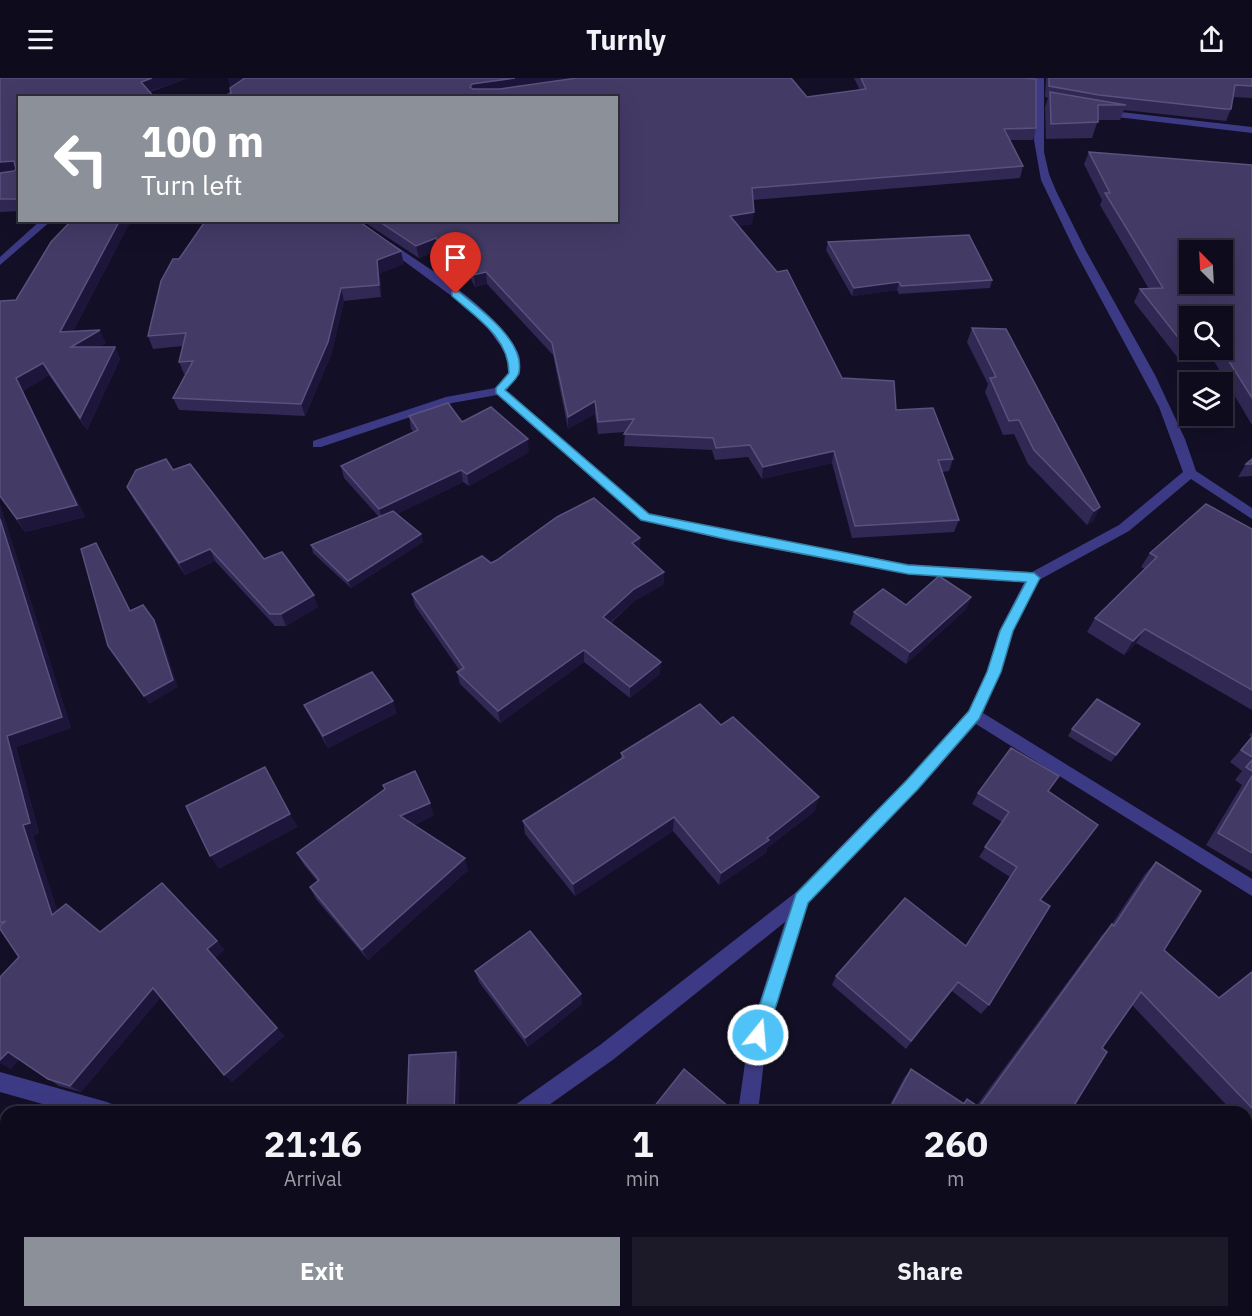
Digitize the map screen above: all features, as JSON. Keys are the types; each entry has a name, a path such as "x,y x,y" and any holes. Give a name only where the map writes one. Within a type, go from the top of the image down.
{"street":[{"path":"228,96 259,78"},
{"path":"1036,84 1044,101 1043,172 1078,246 1162,400 1180,440 1190,473 1252,514"},
{"path":"1095,112 1252,130"},
{"path":"0,262 45,222"},
{"path":"317,444 450,400 499,391 514,374 514,357 495,327 434,277 380,240"},
{"path":"499,391 645,517 730,536 908,569 1034,578"},
{"path":"530,1106 607,1052 801,899 913,784 974,715 994,672 1006,631 1034,578 1124,528 1190,473"},
{"path":"974,715 1252,888"},
{"path":"749,1106 758,1035 801,899"},
{"path":"0,1082 86,1106"}],"building":[{"path":"0,78 152,78 141,82 153,96 18,96 18,199 0,199 0,173 16,169 14,161 0,162"},
{"path":"245,78 515,78 472,84 470,87 500,89 577,78 791,78 807,97 866,89 861,78 1036,79 1036,128 1004,129 1023,166 752,188 754,212 730,216 777,272 787,270 842,378 894,381 896,410 933,408 953,459 938,460 959,520 855,526 834,451 763,467 750,445 716,448 713,438 624,434 634,419 598,422 595,401 568,417 552,343 486,272 474,275 469,267 451,270 436,238 416,246 380,222 618,222 618,96 232,96 230,88"},
{"path":"1049,78 1252,78 1252,86 1235,85 1231,109 1225,109 1099,95 1049,86"},
{"path":"1050,92 1126,105 1098,105 1098,122 1051,124"},
{"path":"1089,152 1252,165 1252,398 1228,360 1233,360 1233,306 1179,306 1179,339 1140,289 1163,288 1105,193 1110,193"},
{"path":"70,222 119,222 60,332 100,330 71,347 115,347 80,418 43,363 16,378 77,505 17,519 0,496 0,301 16,300 51,242"},
{"path":"205,222 360,222 401,251 377,260 379,285 341,288 328,342 301,404 173,398 193,361 179,362 186,333 148,336 161,281 173,259 179,259"},
{"path":"969,235 992,280 901,286 899,282 854,288 828,242"},
{"path":"972,328 1006,329 1100,507 1094,511 1034,450 1019,420 1009,421 990,378 996,377"},
{"path":"448,403 462,422 491,407 528,439 467,474 461,470 379,509 341,466 418,430 409,416"},
{"path":"166,459 173,470 190,464 264,559 282,552 314,595 281,614 270,614 210,549 179,563 127,487 136,470"},
{"path":"594,498 640,538 632,543 664,572 634,589 603,617 661,662 630,687 584,650 498,711 457,672 464,668 412,594 482,556 491,563 497,560 557,517"},
{"path":"1206,504 1252,529 1252,690 1145,629 1133,641 1095,618 1157,557 1150,553"},
{"path":"393,511 421,534 348,581 311,545"},
{"path":"0,519 62,717 7,736 30,823 23,825 52,915 66,904 100,932 162,883 217,941 207,949 277,1028 224,1075 153,988 70,1086 48,1079 8,1052 0,1060 0,977 19,957 0,929 6,921 0,923"},
{"path":"96,543 130,611 143,605 154,620 173,680 144,696 108,646 81,549"},
{"path":"939,576 971,597 910,652 854,612 883,589 906,605"},
{"path":"372,672 393,701 323,736 304,705"},
{"path":"1097,699 1140,724 1116,755 1072,729"},
{"path":"700,704 721,725 733,717 819,797 767,838 769,840 721,873 674,817 573,884 523,821 624,757 621,753"},
{"path":"1252,737 1252,757 1241,750"},
{"path":"1011,748 1059,776 1048,791 1098,825 1040,900 1050,906 989,1005 958,982 911,1041 836,976 905,898 966,946 1017,867 985,847 1009,812 978,793"},
{"path":"1252,760 1252,771 1246,767"},
{"path":"265,767 290,814 210,856 186,806"},
{"path":"415,771 430,803 400,816 465,858 362,950 310,887 319,880 297,853 385,789 383,785"},
{"path":"1252,776 1252,853 1218,833"},
{"path":"1156,862 1201,891 1164,950 1219,998 1252,972 1252,1106 1141,992 1102,1048 1107,1052 1074,1106 980,1106 1112,924 1114,926"},
{"path":"530,931 581,994 525,1038 475,971"},
{"path":"456,1052 454,1106 407,1106 409,1055"},
{"path":"684,1069 728,1106 655,1106"},
{"path":"911,1069 964,1104 967,1099 978,1106 891,1106"}],"route":[{"path":"456,294 495,327 514,357 514,374 499,391 645,517 730,536 908,569 1034,578 1006,631 994,672 974,715 913,784 801,899 758,1035"}]}
